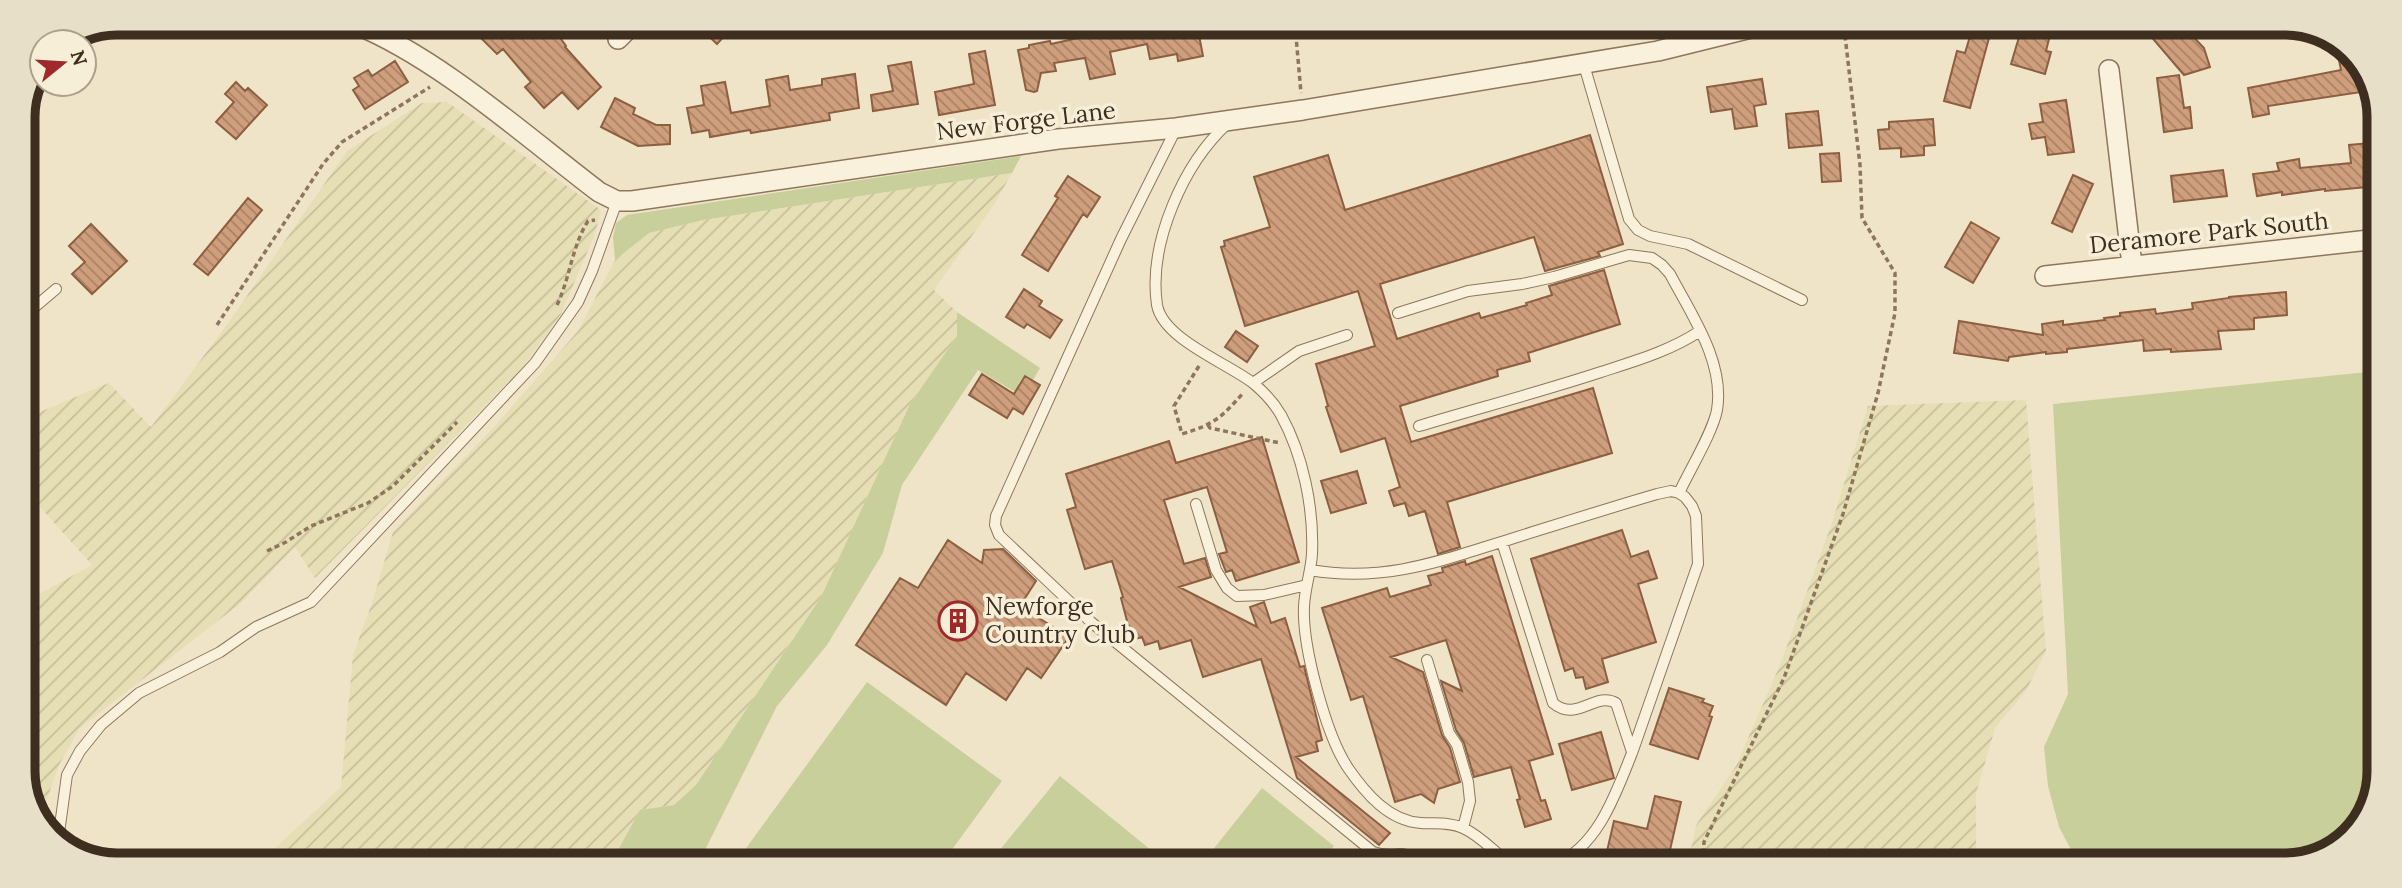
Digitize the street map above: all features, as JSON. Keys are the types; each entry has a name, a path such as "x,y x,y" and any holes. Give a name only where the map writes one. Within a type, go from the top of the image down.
{"street":[{"path":"381,35 447,77 599,192 614,209"},
{"path":"618,39 622,35"},
{"name":"New Forge Lane","path":"614,209 632,201 1058,139 1176,128 1303,110 1584,65 1723,35"},
{"path":"2109,70 2132,265"},
{"name":"Deramore Park South","path":"2045,276 2367,240"}],"lane":[{"path":"1584,65 1594,107 1629,219 1638,230 1650,236 1688,244 1802,300"},
{"path":"1231,121 1220,130 1196,162 1171,210 1160,245 1157,266 1157,304 1160,316 1179,336 1253,383 1280,414 1295,449 1309,510 1310,570 1304,607 1305,623 1315,680 1329,728 1347,766 1374,800 1401,820 1412,823 1451,824 1463,828 1496,853"},
{"path":"1176,128 1121,239 996,516 995,525 999,535 1091,622 1374,853"},
{"path":"59,829 67,775 89,737 139,693 220,652 257,627 303,606 321,592 535,363 550,345 582,292 614,209"},
{"path":"1398,313 1468,291 1554,277 1629,255 1651,258 1662,265 1670,274 1700,331 1714,366 1717,409 1679,493"},
{"path":"35,307 56,289"},
{"path":"1419,426 1637,360 1685,341 1700,331"},
{"path":"1253,383 1300,351 1347,335"},
{"path":"1310,570 1357,575 1394,572 1657,494 1671,491 1685,497 1696,516 1698,564 1632,753 1595,831 1587,843 1575,853"},
{"path":"1196,504 1216,570 1227,588 1237,596 1264,594 1307,585"},
{"path":"1502,542 1553,703 1569,711 1606,700 1616,703 1632,753"},
{"path":"1427,660 1449,733 1457,746 1468,782 1470,800 1463,828"}],"path":[{"path":"1296,35 1303,110"},
{"path":"1703,853 1704,842 1784,678 1843,514 1878,393 1895,313 1895,273 1862,218 1860,165 1845,35"},
{"path":"217,325 323,164 342,142 447,77"},
{"path":"551,314 562,294 582,230 588,221 614,209"},
{"path":"1200,363 1174,406 1182,434 1208,425 1227,413 1253,383"},
{"path":"267,551 311,526 368,503 393,486 458,422"},
{"path":"1208,425 1210,428 1283,443"}],"shaded area":[{"path":"447,102 601,210 595,234 561,314 523,367 315,578 295,547 242,602 80,728 59,765 44,809 35,777 35,596 92,565 35,501 35,414 109,383 151,427 231,319 347,151 422,103"},
{"path":"1012,173 995,203 934,290 957,312 957,336 910,404 821,597 696,785 674,805 640,810 616,853 270,853 341,787 353,655 393,532 495,426 578,331 615,260 649,233 703,220"},
{"path":"2026,400 2046,651 2026,691 1995,728 1976,794 1976,853 1690,853 1696,825 1736,766 1780,665 1831,526 1868,406"}],"green space":[{"path":"352,35 402,35 395,54"},
{"path":"1021,156 1012,173 703,220 649,233 615,260 613,237 616,223 627,215"},
{"path":"957,312 1040,368 1033,380 1025,375 1018,384 1026,390 1022,396 978,370 902,485 883,553 827,645 777,706 704,853 616,853 640,810 674,805 696,785 821,597 910,404 957,336"},
{"path":"2367,372 2367,771 2363,797 2356,812 2343,829 2326,842 2311,849 2285,853 2073,853 2059,827 2048,786 2044,747 2068,694 2053,404"},
{"path":"867,682 1002,781 950,853 743,853"},
{"path":"1060,776 1155,853 997,853"},
{"path":"1262,788 1334,846 1329,853 1210,853"}],"building":[{"path":"558,35 565,47 601,87 578,109 562,92 544,108 525,87 531,82 503,49 497,54 480,37"},
{"path":"708,35 725,35 717,44"},
{"path":"1092,35 1199,35 1203,56 1178,61 1177,54 1150,59 1147,44 1110,52 1115,74 1090,79 1085,58 1054,63 1056,71 1041,73 1037,91 1026,90 1018,50 1050,41 1051,44"},
{"path":"1970,35 1989,38 1970,108 1944,101 1957,51 1965,53"},
{"path":"2020,35 2050,35 2046,51 2051,52 2045,74 2011,64"},
{"path":"2150,35 2192,35 2204,48 2210,67 2184,75"},
{"path":"985,51 995,105 939,115 935,92 974,84 969,54"},
{"path":"2343,59 2350,67 2363,92 2268,106 2269,114 2253,117 2248,88 2341,70 2339,60"},
{"path":"395,61 408,82 365,109 353,90 359,86 354,78 368,70 372,76"},
{"path":"911,62 918,104 873,111 871,95 893,91 888,66"},
{"path":"855,74 859,108 829,113 830,120 710,137 709,130 692,133 687,108 704,105 701,86 725,82 731,113 770,106 766,80 788,76 790,90 822,85 822,79"},
{"path":"2179,75 2184,108 2190,107 2192,128 2164,132 2157,78"},
{"path":"1762,79 1766,104 1754,106 1757,126 1735,129 1732,109 1711,112 1707,87"},
{"path":"236,82 245,91 248,88 267,105 236,139 216,122 234,102 225,94"},
{"path":"615,98 635,108 633,114 656,125 670,125 670,144 638,146 601,127"},
{"path":"2066,100 2074,152 2048,155 2045,137 2032,139 2029,124 2043,122 2040,104"},
{"path":"1818,111 1822,145 1789,148 1786,114"},
{"path":"1933,119 1935,145 1924,146 1924,155 1901,157 1901,148 1880,149 1878,130 1889,129 1889,122"},
{"path":"1590,135 1623,244 1598,252 1600,256 1545,271 1534,237 1380,284 1397,339 1479,313 1481,318 1527,305 1526,303 1552,295 1549,286 1604,270 1620,324 1528,353 1530,361 1497,370 1498,376 1400,406 1411,442 1593,388 1612,453 1447,502 1460,547 1438,554 1425,511 1409,516 1405,503 1394,506 1389,491 1400,487 1385,438 1341,452 1326,407 1328,406 1316,364 1375,346 1358,291 1245,326 1221,247 1225,246 1224,241 1270,227 1254,177 1328,155 1345,210"},
{"path":"2367,143 2367,187 2257,196 2253,174 2279,171 2277,163 2299,159 2300,168 2351,163 2349,145"},
{"path":"1839,153 1841,181 1822,182 1820,154"},
{"path":"2223,170 2227,196 2174,202 2171,176"},
{"path":"2073,175 2093,184 2072,232 2052,223"},
{"path":"1068,176 1100,197 1087,217 1083,214 1048,271 1022,255 1058,198 1055,196"},
{"path":"248,198 262,210 208,275 194,264"},
{"path":"1971,222 1999,238 1973,283 1945,267"},
{"path":"91,224 127,261 92,294 72,274 85,262 69,246"},
{"path":"1024,289 1042,301 1039,306 1062,320 1050,338 1027,324 1024,328 1006,317"},
{"path":"2286,292 2287,315 2254,318 2254,329 2218,331 2221,349 2144,351 2143,340 2067,349 2067,352 2009,357 2008,361 1954,353 1959,321 2043,335 2042,324 2063,321 2063,325 2105,320 2104,318 2120,316 2120,313 2155,309 2156,314 2193,309 2192,303"},
{"path":"1236,331 1258,346 1247,362 1225,347"},
{"path":"982,374 1014,394 1025,376 1040,385 1023,414 1013,408 1007,418 969,395"},
{"path":"1262,437 1299,562 1236,581 1232,570 1226,572 1219,554 1227,552 1207,487 1164,500 1184,564 1205,558 1211,577 1179,587 1257,627 1250,607 1264,602 1271,623 1285,618 1300,667 1304,666 1322,740 1316,742 1318,751 1296,757 1390,833 1379,845 1297,778 1261,659 1203,677 1191,640 1160,649 1158,641 1145,645 1142,637 1132,640 1112,561 1085,569 1067,510 1076,507 1066,474 1169,441 1176,463"},
{"path":"1357,471 1366,503 1331,513 1321,481"},
{"path":"1622,530 1631,557 1648,551 1657,578 1638,584 1656,642 1602,659 1608,682 1586,689 1583,677 1576,678 1573,668 1565,671 1531,559"},
{"name":"Newforge Country Club","path":"948,540 982,563 984,550 1003,549 1036,581 1020,606 1069,637 1041,678 1027,668 1006,700 966,673 946,705 856,645 900,578 918,588"},
{"path":"1492,556 1553,754 1529,761 1541,801 1545,800 1551,819 1525,827 1511,767 1474,777 1441,681 1462,691 1446,640 1391,657 1423,672 1460,782 1438,789 1434,803 1421,794 1395,802 1363,696 1351,700 1322,608 1387,588 1390,597 1431,585 1428,576 1443,572 1442,568 1465,561 1466,565"},
{"path":"1669,688 1704,699 1702,702 1713,706 1698,759 1650,744"},
{"path":"1601,732 1614,778 1572,790 1559,744"},
{"path":"1655,796 1681,802 1669,853 1607,853 1614,821 1647,829"}],"place":[{"name":"Newforge Country Club","path":"958,621"}]}
